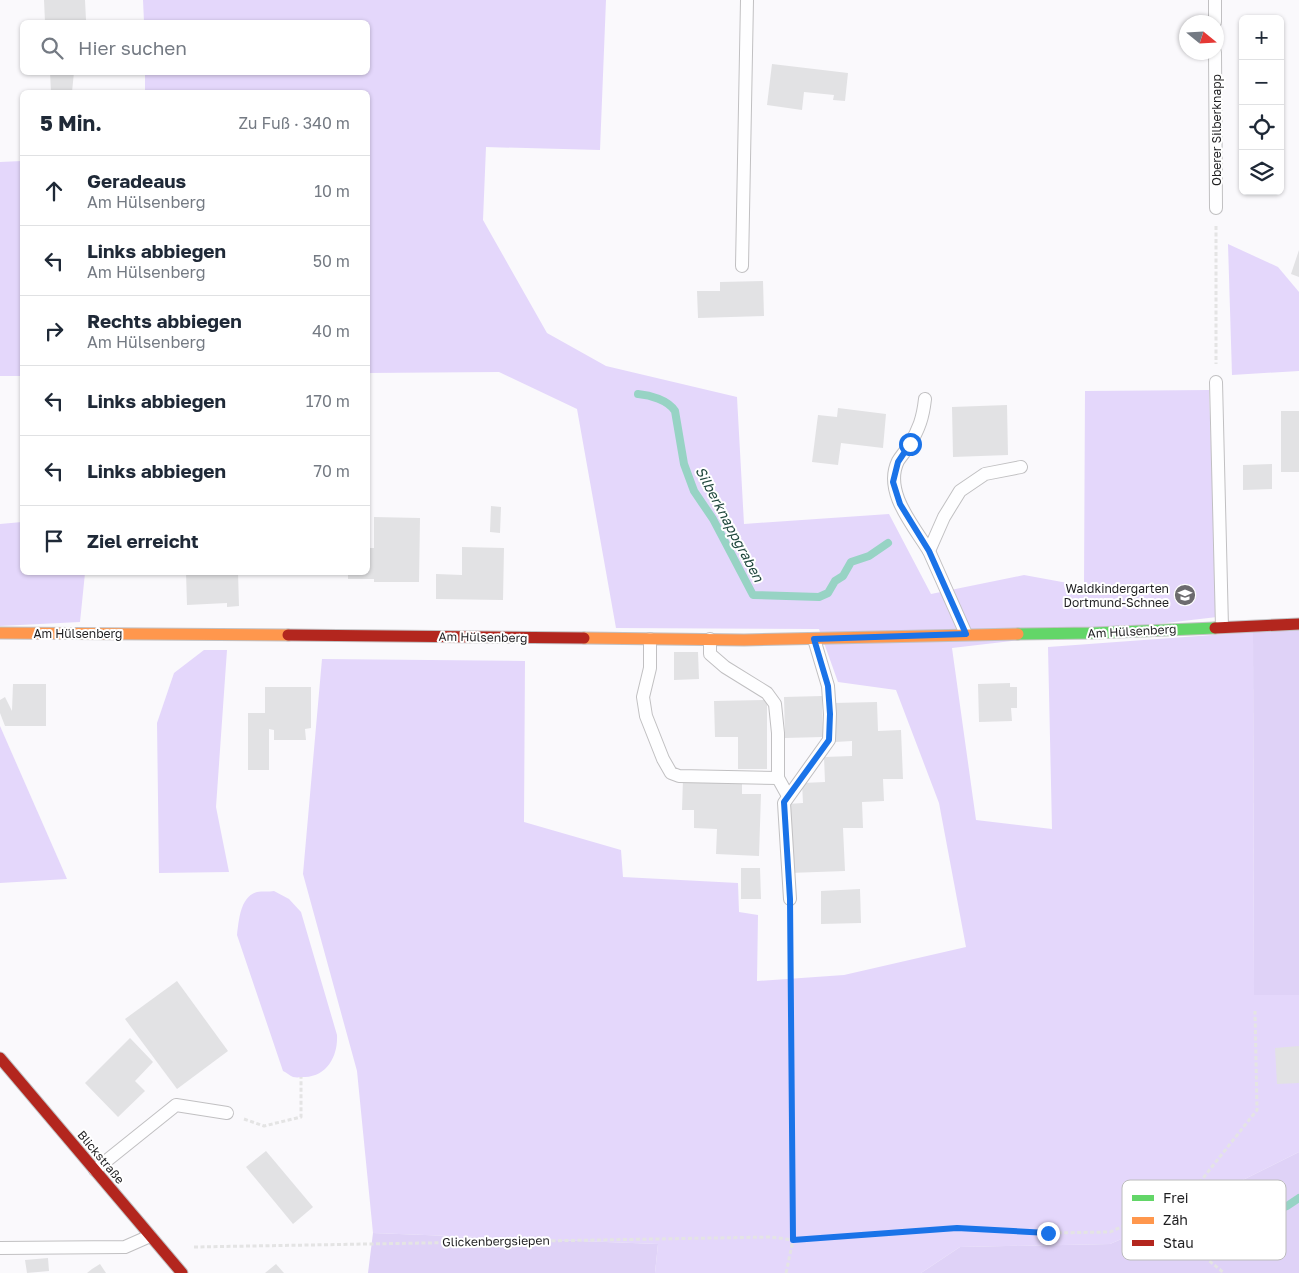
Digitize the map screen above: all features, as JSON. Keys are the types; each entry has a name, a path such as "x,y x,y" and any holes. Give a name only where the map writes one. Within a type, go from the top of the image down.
{"street":[{"name":"Am Hülsenberg","path":"0,633 814,639 966,634 1094,634 1299,624"},
{"name":"Blickstraße","path":"0,1058 182,1273"}],"lane":[{"path":"742,266 747,0"},
{"path":"1215,0 1215,15"},
{"name":"Oberer Silberknapp","path":"1215,60 1216,208"},
{"path":"1216,382 1222,627"},
{"path":"925,399 922,420 898,462 893,482 900,504 929,551 966,634"},
{"path":"929,551 944,517 960,491 985,474 1021,467"},
{"path":"650,639 650,668 644,697 646,716 663,759 671,773 680,776 778,778"},
{"path":"710,639 710,654 725,667 767,693 776,704 778,778 788,796"},
{"path":"790,899 784,802 829,740 828,686 814,639"},
{"path":"95,1170 176,1105 227,1113"},
{"path":"0,1248 125,1247 150,1236"}],"path":[{"path":"1216,208 1216,382"},
{"path":"786,1273 793,1240 790,899"},
{"name":"Glickenbergsiepen","path":"1202,1180 1256,1110 1255,1012"},
{"path":"227,1113 264,1126 301,1117 301,1077"},
{"name":"Glickenbergsiepen","path":"165,1253 200,1246 770,1237 793,1240 957,1228 1048,1233 1110,1232 1122,1227"},
{"path":"1208,1260 1224,1273"}],"shaded area":[{"path":"143,0 606,0 600,150 486,147 483,220 547,333 606,366 737,397 744,524 889,514 931,594 1024,575 1084,586 1085,391 1209,390 1217,617 952,648 976,820 1052,829 1048,647 1253,632 1254,995 1299,995 1299,1152 1243,1180 1122,1180 1122,1239 1110,1244 960,1247 921,1273 655,1273 658,1244 373,1233 357,1071 303,874 322,659 525,661 524,822 621,850 623,877 738,883 739,912 758,915 757,981 844,975 966,947 939,803 896,690 838,682 819,629 616,628 577,409 499,372 370,373 370,90 145,90 145,75 370,75 370,20 144,20"},
{"path":"20,161 20,376 0,376 0,162"},
{"path":"1228,244 1278,267 1299,292 1299,371 1232,375"},
{"path":"20,522 20,575 85,575 80,622 0,626 0,524"},
{"path":"1299,630 1299,995 1254,995 1253,632"},
{"path":"204,650 227,650 216,807 229,872 159,873 157,723 174,673"},
{"path":"0,726 67,879 0,883"},
{"path":"274,891 289,899 301,912 337,1035 336,1050 330,1063 320,1073 313,1076 295,1077 283,1071 237,935 241,910 247,899 257,892"},
{"path":"1299,1152 1299,1273 921,1273 960,1247 1110,1244 1122,1239 1122,1260 1286,1260 1286,1180 1243,1180"},
{"path":"373,1233 658,1244 655,1273 368,1273"}],"building":[{"path":"44,0 85,0 86,20 45,20"},
{"path":"772,64 848,73 845,101 833,100 834,95 804,92 802,110 767,105"},
{"path":"50,75 74,75 72,90 51,90"},
{"path":"1299,250 1299,277 1291,274"},
{"path":"763,281 764,316 698,318 697,291 720,291 720,282"},
{"path":"1007,405 1008,455 953,457 952,407"},
{"path":"838,408 886,414 883,448 841,443 838,465 812,462 818,415 837,417"},
{"path":"1281,411 1299,411 1299,472 1281,472"},
{"path":"1272,464 1272,489 1243,490 1243,465"},
{"path":"491,506 501,507 500,533 490,532"},
{"path":"374,517 420,518 419,582 374,582 374,579 348,579 348,575 370,575 370,548 374,548"},
{"path":"462,547 504,548 503,600 436,599 436,574 462,575"},
{"path":"186,575 238,575 239,606 227,607 227,603 187,605"},
{"path":"674,652 698,652 699,679 674,680"},
{"path":"1010,683 1010,687 1017,687 1017,708 1011,708 1012,721 979,722 978,684"},
{"path":"13,684 46,684 46,726 5,726 0,713 0,700 5,697 12,711"},
{"path":"265,687 311,687 311,728 305,729 306,740 274,740 274,730 269,729 269,770 248,770 248,713 265,713"},
{"path":"822,696 823,737 785,738 784,697"},
{"path":"767,700 767,769 738,769 738,737 715,737 714,701"},
{"path":"877,702 878,731 901,730 903,779 883,779 884,801 862,802 863,828 843,828 845,871 789,873 787,804 803,803 802,783 825,782 824,757 852,756 852,741 835,742 833,703"},
{"path":"683,779 742,781 742,794 761,794 759,856 716,854 717,829 694,828 694,810 682,810"},
{"path":"741,868 760,868 761,899 741,899"},
{"path":"860,889 861,923 821,924 821,891"},
{"path":"177,981 228,1051 177,1089 125,1019"},
{"path":"130,1038 153,1062 135,1081 145,1091 118,1117 85,1083"},
{"path":"1299,1046 1299,1083 1277,1084 1275,1048"},
{"path":"266,1151 313,1207 293,1224 246,1167"},
{"path":"48,1258 49,1271 27,1273 25,1260"},
{"path":"100,1264 106,1273 87,1273 92,1269"},
{"path":"276,1264 284,1273 265,1273"}],"waterway":[{"name":"Silberknappgraben","path":"638,394 658,399 668,404 675,411 684,464 694,491 713,519 753,595 819,597 828,593 835,581 843,576 851,562 869,556 888,543"},
{"path":"1286,1206 1299,1198"}],"traffic: fast":[{"path":"1018,634 1215,628"}],"traffic: slow":[{"path":"0,633 288,635"},
{"path":"584,638 744,640 1018,634"}],"traffic: jam":[{"path":"1215,628 1299,624"},
{"path":"288,635 584,638"},
{"path":"0,1058 182,1273"}],"place":[{"name":"Waldkindergarten Dortmund-Schnee","path":"1185,595"}],"route":[{"path":"910,444 898,462 893,482 900,504 929,551 966,634 814,639 828,686 829,740 784,802 790,899 793,1240 957,1228 1048,1233"}]}
